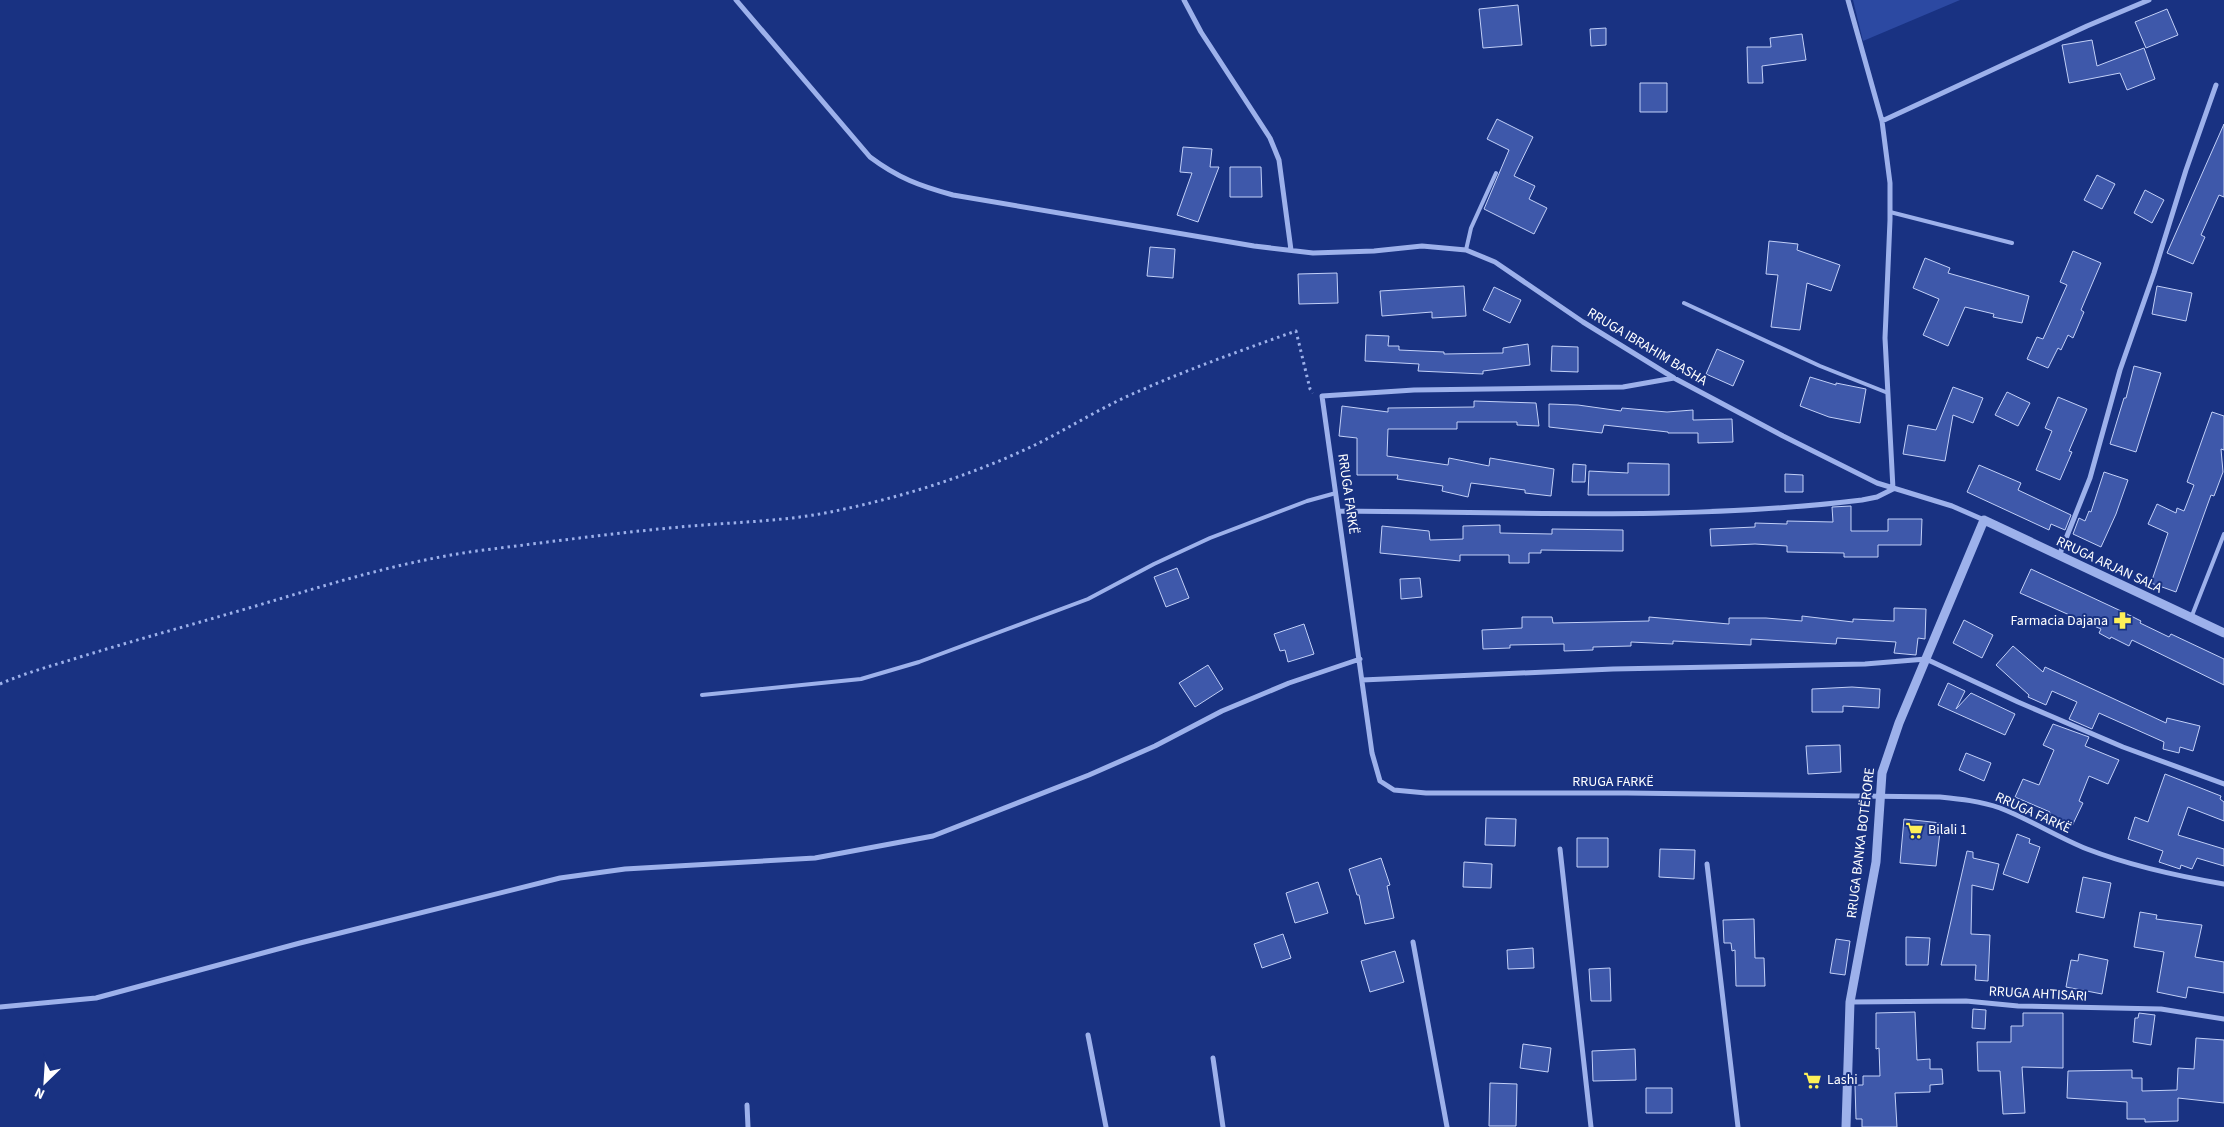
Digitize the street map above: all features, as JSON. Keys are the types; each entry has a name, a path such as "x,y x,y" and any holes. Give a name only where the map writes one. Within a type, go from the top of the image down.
{"street":[{"name":"RRUGA IBRAHIM BASHA","path":"736,0 870,157 892,174 917,185 952,195 1254,246 1337,253 1422,246 1466,250 1494,262 1583,322 1674,378 1792,440 1893,489 1952,506 1984,520"},
{"path":"1184,0 1201,32 1270,138 1279,160 1291,250"},
{"path":"1339,511 1617,514 1754,509 1862,500 1877,497 1893,489 1885,338 1890,183 1882,121 1848,0"},
{"path":"1882,121 2087,26 2149,0"},
{"path":"2058,556 2090,478 2120,370 2216,85"},
{"path":"1322,396 1414,390 1623,387 1674,378"},
{"name":"RRUGA FARKË","path":"1322,396 1376,770 1380,781 1394,790 1474,795 1627,793 1879,798 1940,797 1974,801 2000,808 2087,849 2139,866 2185,878 2224,884"},
{"name":"RRUGA ARJAN SALA","path":"1984,520 2224,633"},
{"name":"RRUGA BANKA BOTËRORE","path":"1846,1127 1850,1002 1876,862 1882,772 1926,659 1984,520"},
{"path":"0,1007 96,998 310,940 560,878 625,868 815,858 933,836 1090,775 1155,746 1222,711 1289,683 1360,659"},
{"path":"1362,680 1613,669 1865,664 1926,659 2018,702 2123,747 2224,784"},
{"path":"1560,849 1591,1127"},
{"path":"1707,864 1738,1127"},
{"path":"1413,942 1447,1127"},
{"name":"RRUGA AHTISARI","path":"1850,1002 1966,1001 2018,1006 2161,1009 2224,1019"},
{"path":"1088,1035 1106,1127"},
{"path":"1213,1058 1222,1127"},
{"path":"747,1105 748,1127"}],"lane":[{"path":"1466,250 1472,228 1496,173"},
{"path":"1890,212 2012,243"},
{"path":"1684,303 1820,366 1888,393"},
{"path":"702,695 861,679 919,662 1088,599 1154,564 1210,538 1298,504 1336,493"},
{"path":"2191,618 2224,534"}],"path":[{"path":"0,684 119,645 272,602 356,575 411,561 481,550 667,528 772,520 833,512 884,499 987,466 1037,444 1085,416 1136,392 1210,361 1296,331 1310,390 1322,396"}],"shaded area":[{"path":"1853,0 1960,0 1863,41"}],"building":[{"path":"1518,5 1522,45 1483,48 1479,9"},
{"path":"2167,9 2178,35 2146,48 2135,22"},
{"path":"1606,28 1606,45 1591,46 1590,29"},
{"path":"1802,34 1806,60 1762,66 1763,83 1748,83 1747,47 1771,47 1770,38"},
{"path":"2092,40 2097,66 2144,48 2155,79 2127,90 2120,73 2069,83 2062,45"},
{"path":"1640,83 1667,83 1667,112 1640,112"},
{"path":"1497,119 1533,137 1514,176 1535,186 1529,199 1547,208 1534,234 1484,209 1509,150 1487,139"},
{"path":"2224,124 2224,197 2219,195 2201,235 2205,237 2193,264 2167,253"},
{"path":"1183,147 1212,149 1210,167 1219,167 1198,222 1177,215 1192,173 1180,172"},
{"path":"1230,167 1261,167 1262,197 1230,197"},
{"path":"2097,175 2115,184 2102,209 2084,200"},
{"path":"2145,190 2164,200 2152,223 2134,213"},
{"path":"1769,241 1798,244 1797,250 1840,265 1831,291 1807,283 1800,330 1771,327 1778,275 1766,274"},
{"path":"1150,247 1175,249 1173,278 1147,276"},
{"path":"2073,251 2101,263 2081,310 2084,312 2073,338 2068,335 2061,350 2058,348 2048,368 2027,359 2037,337 2043,339 2067,285 2060,282"},
{"path":"1925,258 1950,268 1948,273 2029,296 2022,323 1993,317 1994,314 1965,307 1948,346 1923,335 1939,299 1913,288"},
{"path":"1337,273 1338,303 1299,304 1298,274"},
{"path":"1464,286 1466,316 1432,318 1432,312 1382,316 1380,291"},
{"path":"2157,286 2192,293 2186,321 2152,314"},
{"path":"1494,287 1521,300 1510,323 1483,310"},
{"path":"1366,335 1389,336 1388,346 1399,346 1399,350 1444,352 1444,354 1503,353 1503,348 1528,344 1530,365 1483,371 1483,374 1418,371 1419,364 1365,361"},
{"path":"1552,346 1578,347 1578,372 1551,371"},
{"path":"1717,349 1744,361 1733,386 1706,374"},
{"path":"2134,366 2161,373 2136,452 2110,444 2124,398 2126,398"},
{"path":"1810,377 1836,385 1836,383 1866,389 1860,423 1829,417 1800,406"},
{"path":"1953,387 1983,398 1973,423 1953,415 1945,461 1903,454 1908,425 1936,430"},
{"path":"2007,392 2030,403 2018,426 1995,415"},
{"path":"2058,397 2087,409 2069,451 2072,452 2060,480 2036,470 2052,431 2045,428"},
{"path":"1474,401 1536,403 1539,426 1517,425 1517,422 1457,422 1457,429 1388,429 1387,456 1448,465 1449,458 1489,466 1490,458 1554,469 1551,496 1525,493 1525,490 1471,483 1468,497 1442,491 1443,486 1397,479 1398,475 1357,475 1357,438 1339,436 1342,406 1388,412 1388,408 1474,407"},
{"path":"1549,404 1578,405 1621,411 1622,408 1667,412 1693,410 1693,420 1732,419 1733,442 1698,443 1698,433 1668,433 1604,425 1602,433 1549,427"},
{"path":"2212,412 2224,416 2224,450 2221,449 2223,472 2214,496 2211,495 2176,592 2151,583 2168,533 2148,524 2157,504 2176,513 2177,508 2184,511 2194,485 2187,482"},
{"path":"1628,463 1669,464 1669,495 1588,495 1589,471 1628,473"},
{"path":"1573,464 1586,465 1585,482 1572,482"},
{"path":"1979,465 2021,483 2018,490 2071,515 2065,530 2051,524 2049,530 1967,492"},
{"path":"2104,472 2128,480 2116,514 2101,547 2073,534 2079,518 2085,521 2089,511 2091,512"},
{"path":"1785,474 1803,475 1803,492 1785,492"},
{"path":"1851,506 1851,531 1888,531 1888,519 1922,519 1921,545 1878,545 1878,557 1844,557 1844,553 1787,552 1787,546 1755,544 1711,546 1710,529 1755,527 1755,523 1787,524 1787,521 1833,522 1832,507"},
{"path":"1500,525 1500,533 1552,534 1552,529 1623,530 1623,551 1541,550 1541,553 1529,553 1529,563 1509,563 1509,555 1460,555 1460,561 1380,553 1382,526 1429,531 1430,540 1463,539 1463,526"},
{"path":"1177,568 1189,598 1166,607 1154,577"},
{"path":"2031,569 2121,611 2141,621 2140,623 2169,637 2171,634 2224,659 2224,685 2132,640 2129,646 2111,637 2110,639 2099,633 2101,629 2020,593"},
{"path":"1420,578 1422,597 1401,599 1400,579"},
{"path":"1894,608 1926,609 1925,639 1918,638 1916,655 1894,653 1896,642 1837,638 1836,644 1751,639 1751,645 1673,641 1673,644 1631,642 1631,646 1593,647 1593,650 1564,651 1564,644 1510,645 1510,648 1483,649 1482,630 1522,628 1522,617 1552,617 1553,623 1649,621 1649,617 1729,624 1729,618 1766,618 1802,621 1802,616 1853,622 1853,619 1894,621"},
{"path":"1964,620 1993,635 1982,658 1953,643"},
{"path":"1304,624 1314,654 1288,662 1285,650 1280,651 1274,634"},
{"path":"2013,646 2043,672 2045,667 2166,723 2167,718 2200,726 2193,751 2180,747 2179,753 2163,749 2164,742 2099,713 2092,729 2069,719 2077,702 2052,691 2046,705 2028,697 2029,695 1996,665"},
{"path":"1208,665 1223,689 1195,707 1179,683"},
{"path":"1948,683 1965,691 1956,709 1971,693 2015,714 2005,735 1938,705"},
{"path":"1852,687 1880,689 1879,708 1843,706 1843,712 1812,712 1812,689"},
{"path":"2053,724 2089,737 2085,746 2119,760 2108,784 2089,776 2079,801 2083,803 2072,826 2049,814 2050,812 2015,797 2023,779 2039,785 2054,750 2043,745"},
{"path":"1840,745 1841,772 1808,774 1806,746"},
{"path":"1966,753 1991,763 1984,781 1959,770"},
{"path":"2165,774 2221,796 2220,799 2224,802 2224,821 2188,807 2178,835 2224,849 2224,866 2197,858 2192,869 2181,865 2180,869 2159,862 2163,851 2128,839 2135,817 2148,822"},
{"path":"1486,818 1516,819 1515,846 1485,845"},
{"path":"1904,819 1941,823 1936,866 1900,863"},
{"path":"2017,834 2030,839 2029,843 2040,847 2028,883 2003,874"},
{"path":"1577,838 1608,838 1608,867 1577,867"},
{"path":"1660,849 1695,850 1694,879 1659,877"},
{"path":"1967,851 1973,852 1973,858 1999,864 1993,890 1972,885 1971,934 1990,935 1988,981 1975,980 1976,965 1941,965"},
{"path":"1381,858 1390,885 1387,886 1394,918 1365,924 1359,895 1357,895 1349,869"},
{"path":"1464,862 1492,864 1491,888 1463,887"},
{"path":"2083,877 2111,883 2104,918 2076,912"},
{"path":"1318,882 1328,913 1295,923 1286,893"},
{"path":"2140,912 2157,915 2156,919 2202,925 2195,957 2224,962 2224,993 2188,987 2186,998 2157,992 2164,952 2134,947"},
{"path":"1754,919 1755,958 1764,958 1765,986 1736,986 1735,950 1732,951 1731,943 1724,943 1723,920"},
{"path":"1283,934 1291,958 1262,968 1254,944"},
{"path":"1906,937 1930,938 1928,965 1906,965"},
{"path":"1836,939 1850,941 1845,975 1830,973"},
{"path":"1533,948 1534,968 1508,969 1507,950"},
{"path":"1395,951 1404,982 1370,992 1361,961"},
{"path":"2079,954 2108,960 2102,994 2066,987 2071,960 2078,961"},
{"path":"1610,968 1611,1001 1591,1001 1589,969"},
{"path":"1973,1009 1986,1010 1985,1029 1972,1028"},
{"path":"1915,1012 1917,1060 1930,1059 1930,1069 1942,1069 1943,1084 1930,1085 1930,1092 1895,1093 1897,1127 1862,1127 1862,1119 1856,1119 1855,1085 1863,1085 1863,1076 1880,1076 1879,1048 1876,1049 1876,1013"},
{"path":"2023,1013 2063,1013 2063,1068 2022,1067 2025,1113 2003,1114 2000,1071 1978,1071 1977,1042 2011,1042 2011,1026 2023,1026"},
{"path":"2139,1013 2155,1015 2151,1045 2133,1042 2135,1018 2138,1018"},
{"path":"2196,1038 2224,1040 2224,1103 2178,1098 2178,1121 2145,1122 2145,1119 2127,1119 2127,1102 2067,1098 2068,1071 2132,1070 2132,1078 2142,1078 2142,1091 2177,1090 2178,1068 2194,1069"},
{"path":"1523,1044 1551,1048 1548,1072 1520,1068"},
{"path":"1635,1049 1636,1080 1593,1081 1592,1051"},
{"path":"1490,1083 1517,1084 1516,1126 1489,1126"},
{"path":"1646,1088 1672,1088 1672,1113 1646,1113"}],"place":[{"name":"Farmacia Dajana","path":"2122,621"},
{"name":"Bilali 1","path":"1914,830"},
{"name":"Lashi","path":"1813,1080"}]}
